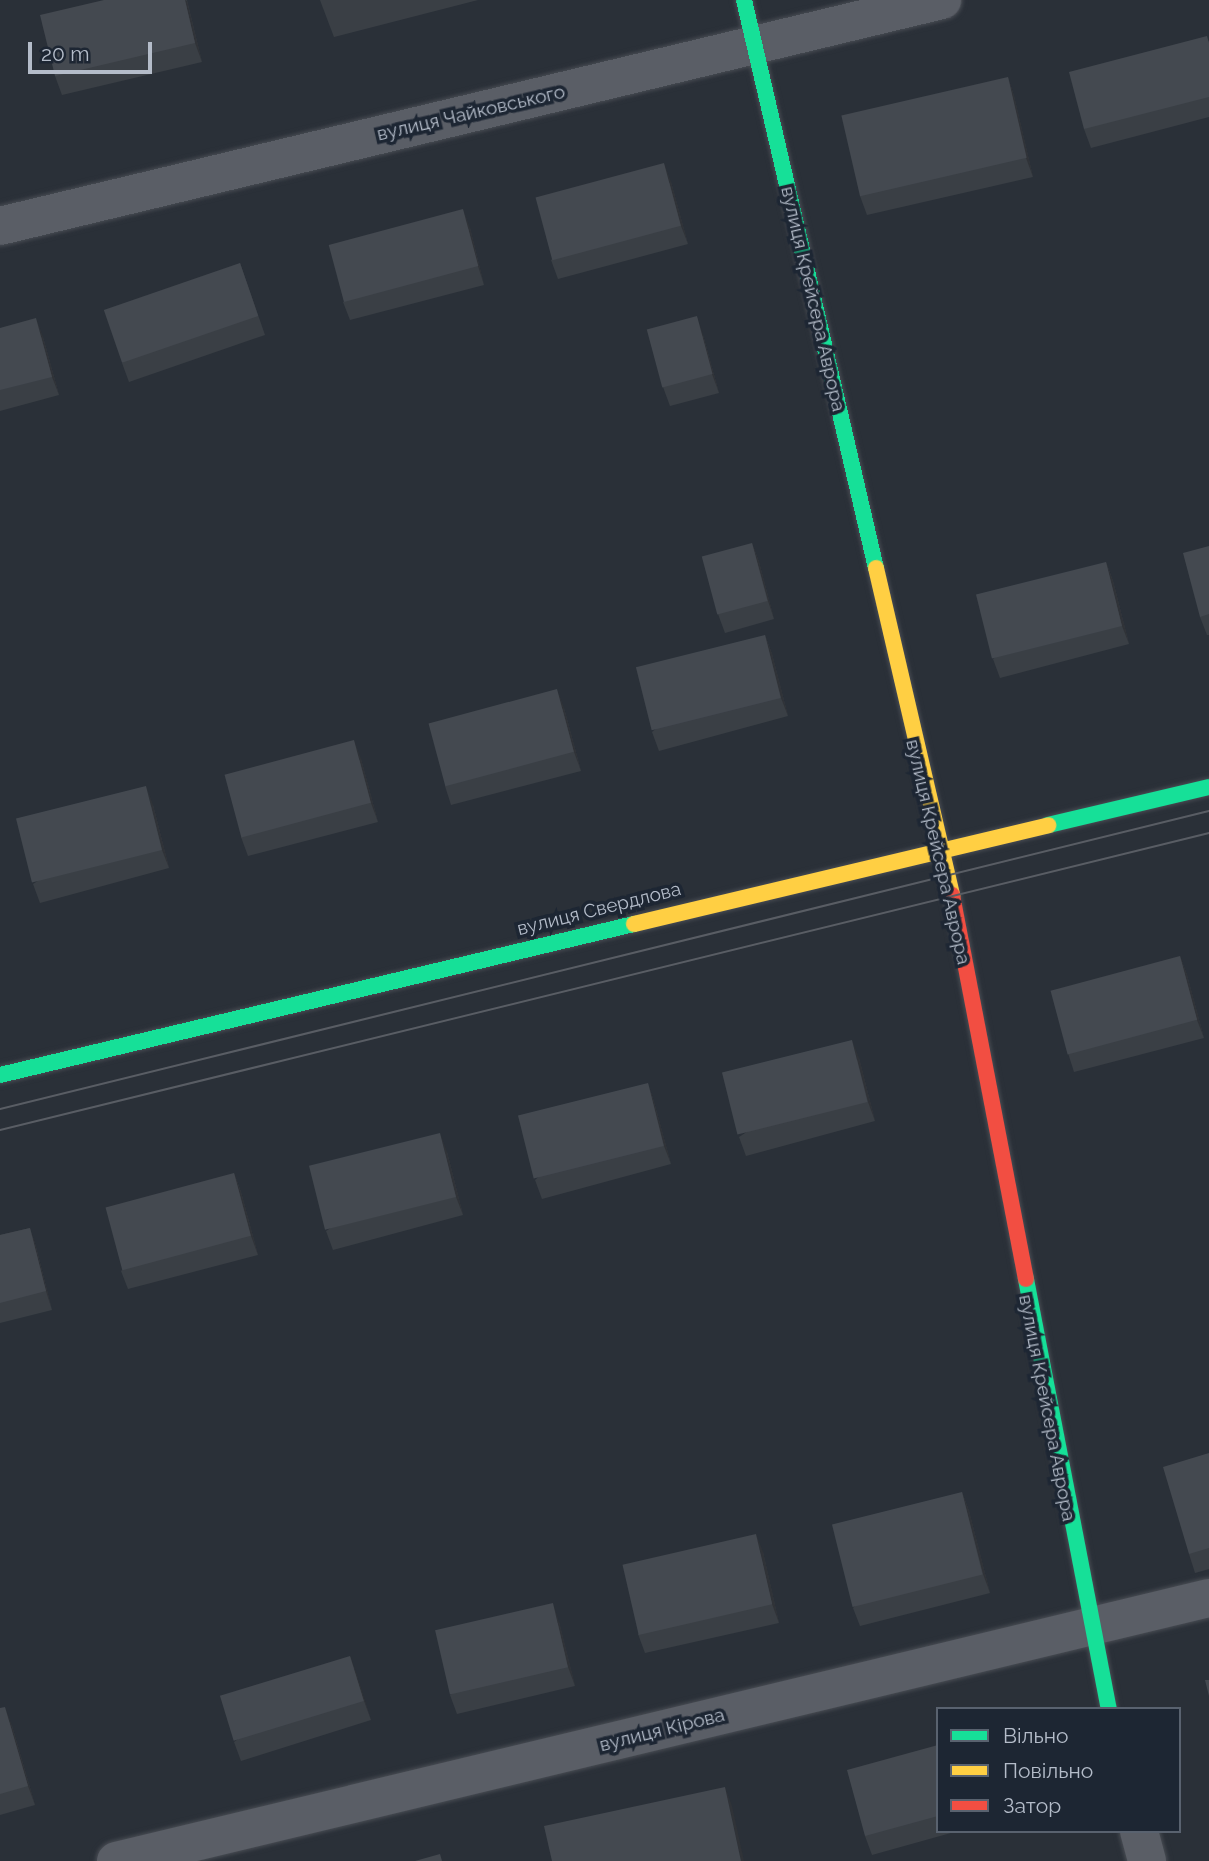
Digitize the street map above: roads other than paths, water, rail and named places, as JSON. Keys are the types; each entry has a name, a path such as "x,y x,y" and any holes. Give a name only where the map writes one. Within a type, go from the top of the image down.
{"street":[{"name":"вулиця Крейсера Аврора","path":"744,0 938,849 1088,1627 1108,1707"},
{"name":"вулиця Чайковського","path":"0,226 942,0"},
{"name":"вулиця Свердлова","path":"0,1075 938,849 1209,787"},
{"name":"вулиця Кірова","path":"116,1861 1209,1598"},
{"path":"1140,1833 1147,1861"}],"tram line":[{"path":"0,1109 1209,811"},
{"path":"0,1130 1209,833"}]}
